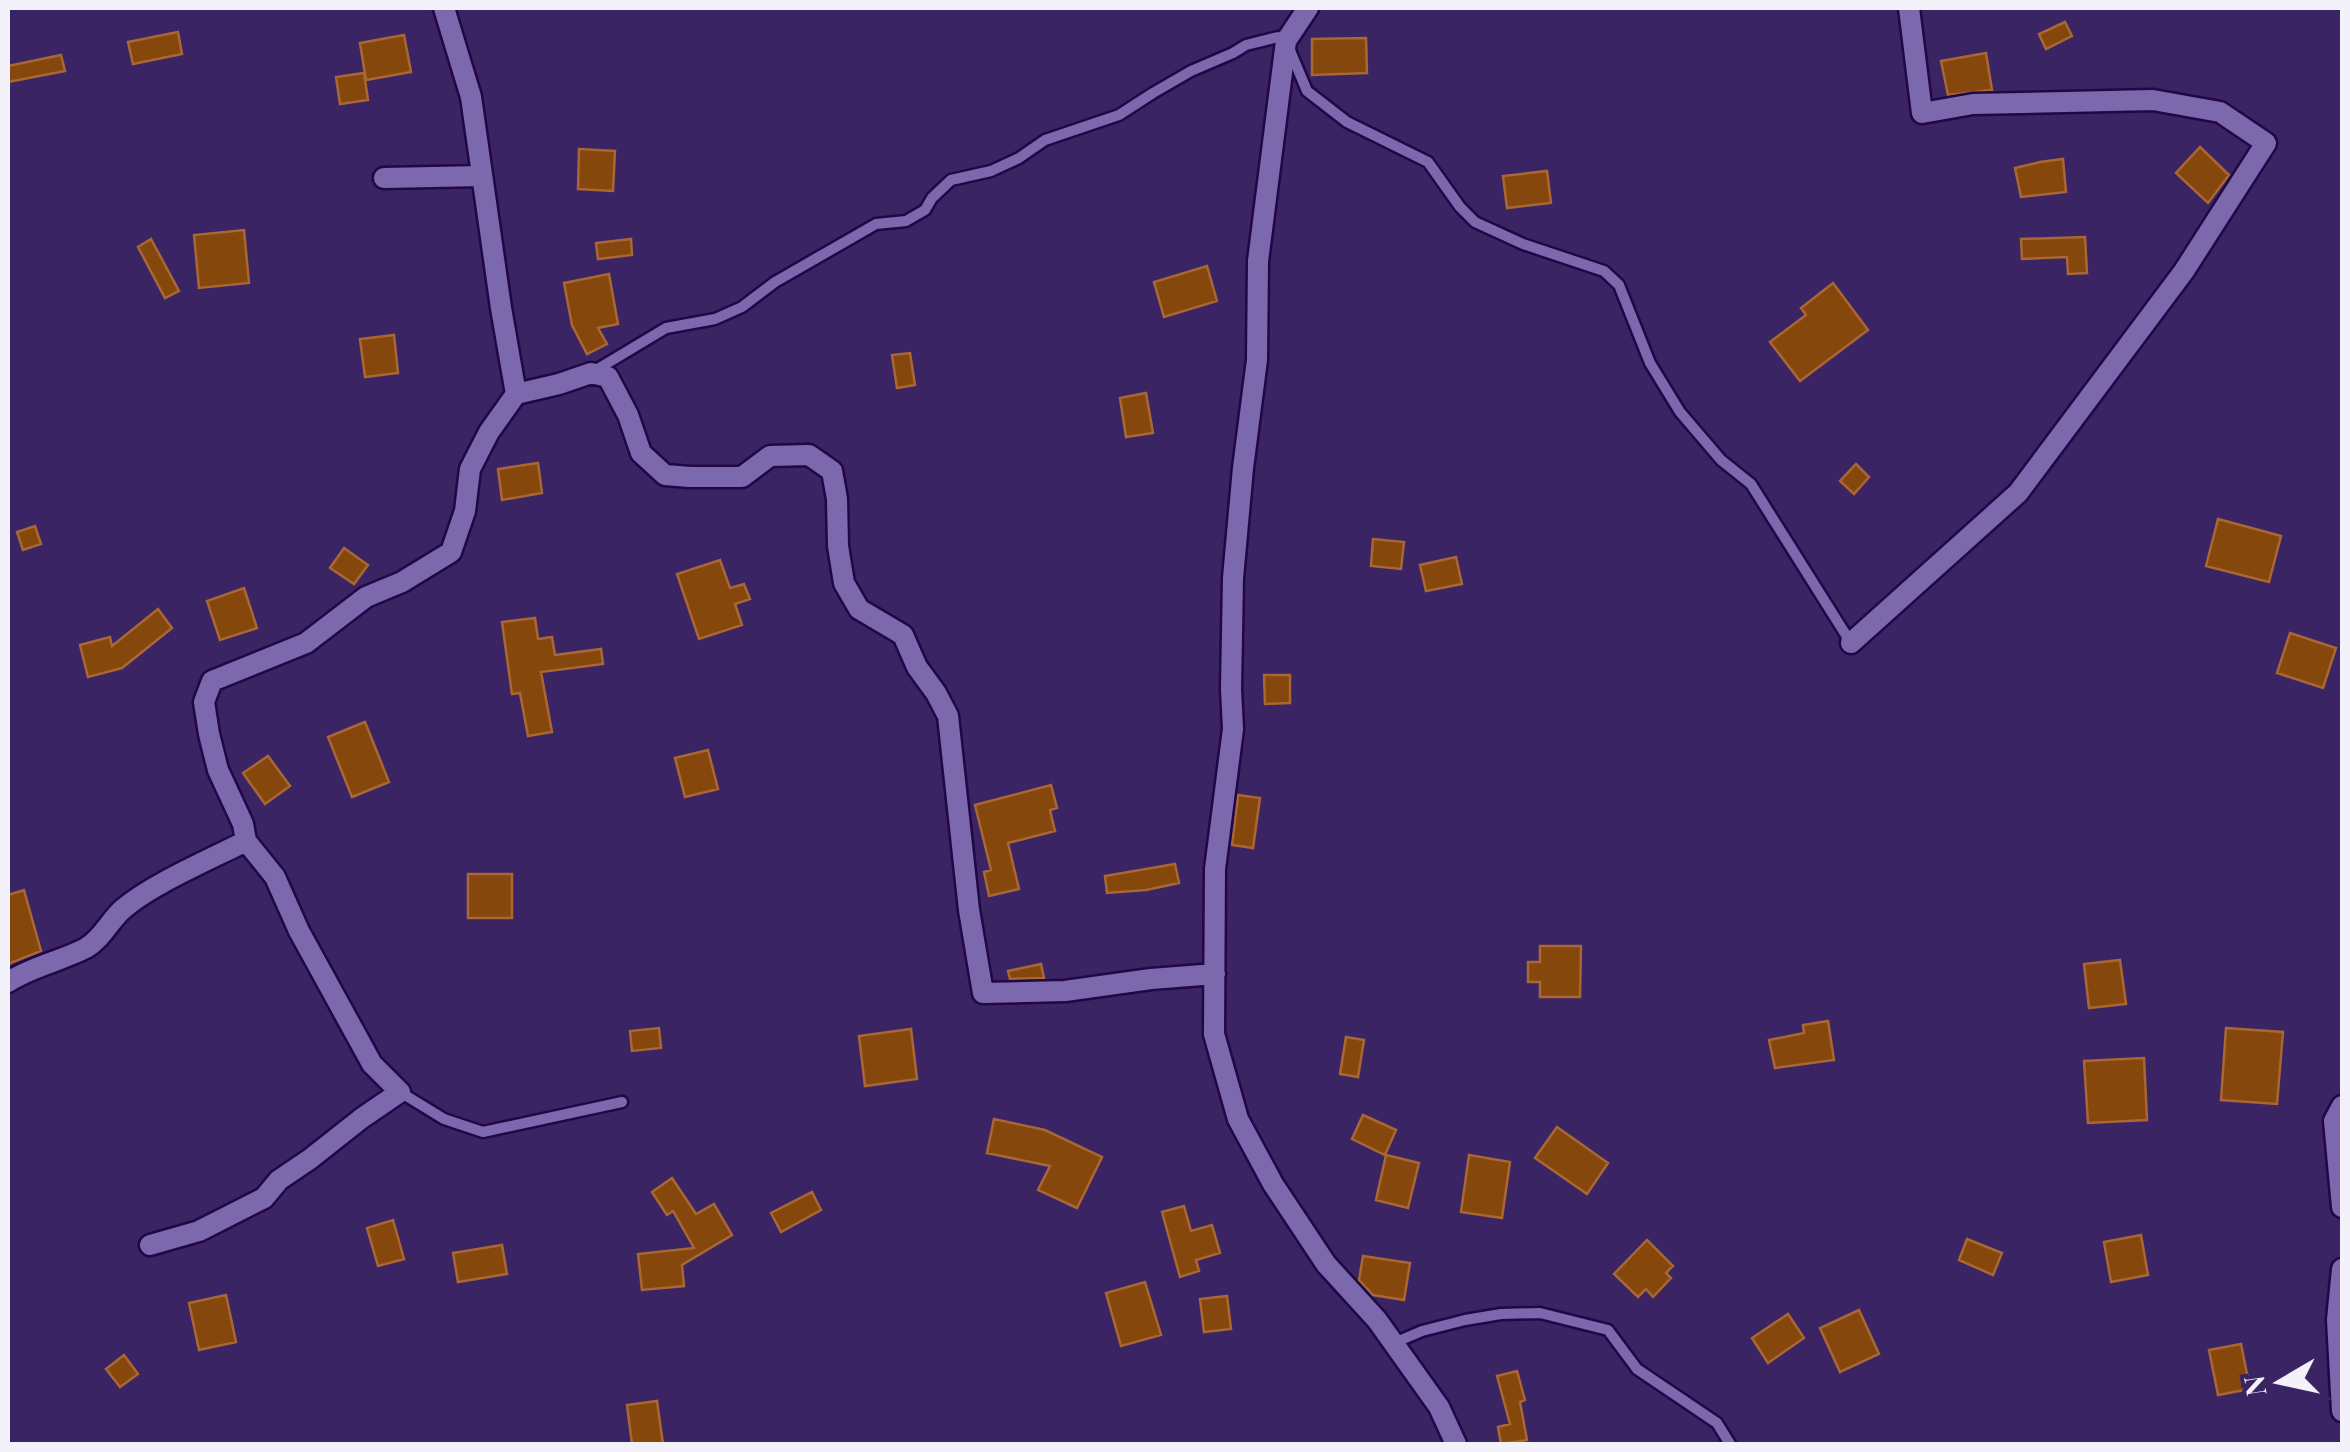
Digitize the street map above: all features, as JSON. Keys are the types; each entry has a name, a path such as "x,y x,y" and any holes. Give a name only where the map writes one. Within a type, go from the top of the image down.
{"street":[{"path":"444,8 471,98 516,394"},
{"path":"1308,8 1286,41 1258,261 1257,360 1233,578 1233,729 1215,869 1214,1034 1238,1118 1273,1184 1326,1264 1377,1320 1439,1407 1456,1444"},
{"path":"1851,643 2018,493 2184,272 2266,143 2220,112 2153,100 1973,104 1922,112 1909,8"},
{"path":"384,178 482,176"},
{"path":"150,1245 199,1231 264,1198 279,1180 400,1092 372,1064 299,931 275,877 246,841 243,824 218,770 210,734 204,702 212,681 306,644 366,598 402,582 451,552 465,511 470,469 489,432 516,394 590,373 608,377 628,414 641,453 664,475 742,477 770,456 809,455 832,471 844,583 858,609 903,636 948,716 969,910 983,994 1064,991 1215,974"},
{"path":"8,982 25,971 88,947 122,910 246,841"},
{"path":"2342,1106 2334,1121 2342,1207"},
{"path":"2342,1269 2336,1320 2342,1411"}],"lane":[{"path":"590,373 666,328 715,319 742,307 775,282 876,224 906,221 925,210 952,180 991,171 1045,140 1120,115 1191,71 1246,45 1278,37 1286,41 1307,91 1348,122 1428,162 1460,208 1475,222 1523,244 1604,271 1619,285 1650,363 1680,412 1721,460 1751,484 1851,643"},
{"path":"400,1092 444,1119 483,1132 622,1102"},
{"path":"1393,1344 1422,1331 1501,1314 1540,1312 1608,1330 1637,1369 1717,1423 1730,1444"}],"building":[{"path":"2065,22 2072,36 2046,49 2039,34"},
{"path":"178,32 182,54 133,64 128,42"},
{"path":"404,35 411,72 366,80 360,43"},
{"path":"1366,38 1367,73 1312,75 1312,39"},
{"path":"1986,53 1992,90 1948,95 1941,61"},
{"path":"61,55 65,71 8,82 8,66"},
{"path":"364,73 368,100 340,104 336,77"},
{"path":"2200,147 2229,175 2208,203 2176,173"},
{"path":"579,149 615,151 613,191 578,189"},
{"path":"2063,159 2066,192 2021,197 2015,168"},
{"path":"1547,171 1551,203 1507,208 1503,176"},
{"path":"244,230 249,283 199,288 194,235"},
{"path":"2085,237 2087,273 2068,274 2067,257 2022,259 2021,239"},
{"path":"151,239 179,291 165,298 138,247"},
{"path":"631,239 632,255 598,259 596,243"},
{"path":"1207,266 1217,301 1164,317 1154,282"},
{"path":"609,274 618,324 598,328 607,344 587,354 572,325 564,283"},
{"path":"1833,283 1868,330 1800,381 1770,342 1806,315 1801,308"},
{"path":"394,335 398,373 365,377 360,339"},
{"path":"910,353 915,385 897,388 892,355"},
{"path":"1146,393 1153,433 1126,437 1120,398"},
{"path":"538,463 542,493 502,500 498,469"},
{"path":"1856,464 1869,477 1854,494 1840,481"},
{"path":"2218,519 2281,536 2269,582 2206,566"},
{"path":"35,526 41,544 23,550 17,532"},
{"path":"1373,539 1404,542 1401,569 1371,566"},
{"path":"344,548 368,565 354,584 330,568"},
{"path":"1456,557 1462,584 1426,591 1420,565"},
{"path":"720,560 730,588 744,584 750,599 735,604 742,625 699,639 677,574"},
{"path":"244,588 257,628 220,640 207,601"},
{"path":"158,609 172,628 122,668 88,677 80,645 110,637 112,646"},
{"path":"535,618 538,639 552,637 555,655 601,649 603,664 541,672 552,732 528,736 520,693 512,694 502,622"},
{"path":"2290,633 2336,648 2323,688 2277,673"},
{"path":"1264,675 1290,675 1290,703 1265,704"},
{"path":"365,722 389,782 352,797 328,737"},
{"path":"708,750 718,789 685,797 675,758"},
{"path":"268,756 290,786 265,804 243,773"},
{"path":"1051,785 1057,808 1050,810 1055,831 1008,843 1019,889 989,896 984,872 991,870 975,805"},
{"path":"1238,795 1260,798 1253,848 1232,845"},
{"path":"1175,864 1179,883 1107,893 1105,876"},
{"path":"468,874 512,874 512,918 468,918"},
{"path":"24,890 41,951 8,964 8,895"},
{"path":"1540,946 1581,946 1580,997 1540,997 1540,982 1528,982 1528,962 1540,962"},
{"path":"2120,960 2126,1004 2089,1008 2084,964"},
{"path":"1041,964 1044,978 1010,979 1008,971"},
{"path":"1828,1021 1834,1060 1775,1068 1769,1040 1804,1033 1803,1025"},
{"path":"659,1028 661,1048 632,1051 630,1031"},
{"path":"2226,1028 2283,1032 2277,1104 2221,1100"},
{"path":"911,1029 917,1079 865,1086 859,1036"},
{"path":"1346,1037 1364,1040 1358,1077 1340,1074"},
{"path":"2144,1058 2147,1120 2088,1123 2084,1061"},
{"path":"1363,1115 1396,1130 1385,1155 1352,1139"},
{"path":"994,1119 1045,1130 1102,1157 1077,1208 1038,1190 1050,1166 987,1153"},
{"path":"1557,1127 1608,1163 1587,1194 1535,1158"},
{"path":"1386,1155 1419,1163 1408,1208 1376,1200"},
{"path":"1469,1155 1510,1162 1502,1218 1461,1212"},
{"path":"672,1178 696,1214 714,1204 732,1235 682,1265 684,1286 642,1290 638,1254 694,1248 673,1211 667,1215 652,1192"},
{"path":"812,1192 821,1210 781,1232 771,1213"},
{"path":"1184,1206 1191,1231 1212,1225 1220,1253 1196,1260 1199,1271 1180,1277 1162,1212"},
{"path":"393,1220 404,1259 378,1266 367,1228"},
{"path":"2141,1235 2148,1275 2111,1282 2104,1242"},
{"path":"1967,1239 2002,1253 1993,1275 1959,1260"},
{"path":"1647,1240 1673,1266 1666,1273 1671,1278 1653,1297 1646,1289 1638,1297 1614,1274"},
{"path":"502,1245 507,1274 458,1282 453,1253"},
{"path":"1363,1256 1410,1263 1404,1300 1373,1295 1359,1280"},
{"path":"1145,1282 1161,1335 1121,1346 1106,1293"},
{"path":"226,1295 236,1342 199,1350 189,1303"},
{"path":"1227,1296 1231,1329 1204,1332 1200,1299"},
{"path":"1859,1310 1879,1354 1840,1372 1820,1328"},
{"path":"1788,1314 1804,1338 1768,1363 1752,1338"},
{"path":"2241,1344 2250,1389 2218,1395 2209,1350"},
{"path":"124,1355 138,1374 120,1387 106,1369"},
{"path":"1517,1371 1525,1400 1520,1402 1527,1440 1501,1444 1498,1427 1510,1424 1497,1376"},
{"path":"657,1401 663,1444 632,1444 627,1405"}]}
